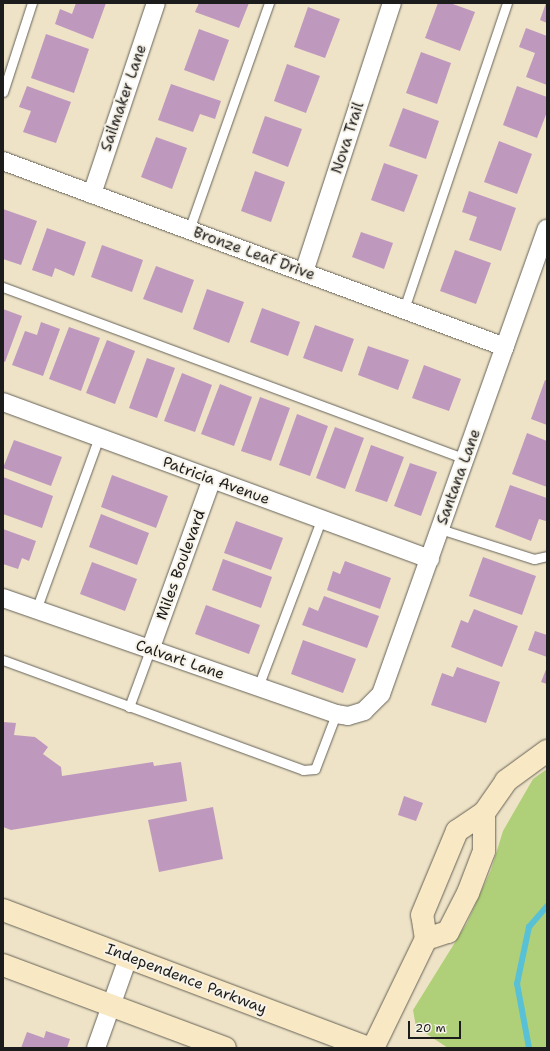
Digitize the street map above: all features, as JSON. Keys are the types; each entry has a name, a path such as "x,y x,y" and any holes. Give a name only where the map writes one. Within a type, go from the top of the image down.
{"main road":[{"path":"373,1048 426,940 422,915 457,831 484,814 506,781 547,751"},
{"path":"426,940 448,932 468,893 484,851 484,814"},
{"name":"Independence Parkway","path":"3,910 368,1048"},
{"path":"3,965 225,1048"}],"street":[{"name":"Sailmaker Lane","path":"92,194 156,3"},
{"name":"Nova Trail","path":"304,272 392,3"},
{"name":"Bronze Leaf Drive","path":"3,161 505,347"},
{"name":"Santana Lane","path":"358,715 381,694 547,229"},
{"name":"Patricia Avenue","path":"3,402 430,559"},
{"name":"Miles Boulevard","path":"150,650 212,479"},
{"name":"Calvart Lane","path":"3,598 336,714 358,715"},
{"path":"96,1048 128,958"}],"lane":[{"path":"3,92 32,3"},
{"path":"189,230 269,3"},
{"path":"404,309 507,3"},
{"path":"3,287 466,459"},
{"path":"36,610 99,437"},
{"path":"258,687 321,520"},
{"path":"440,529 534,559 547,556"},
{"path":"129,707 150,650"},
{"path":"3,660 304,770 315,769 336,714"}],"green space":[{"path":"547,769 547,1048 448,1048 416,1027 413,1010 467,923 491,870 503,831 533,779"}],"building":[{"path":"76,3 106,3 93,39 55,24 60,9 72,14"},
{"path":"199,3 249,3 239,28 195,12"},
{"path":"438,3 450,3 475,12 460,51 425,38"},
{"path":"547,3 547,23 540,20"},
{"path":"308,7 340,19 325,58 294,47"},
{"path":"526,28 547,36 547,85 526,77 535,53 519,47"},
{"path":"199,29 229,40 214,81 184,70"},
{"path":"46,34 89,49 74,93 31,78"},
{"path":"421,52 451,63 437,104 406,93"},
{"path":"287,64 320,76 306,113 274,101"},
{"path":"171,84 221,101 215,119 200,114 193,132 158,120"},
{"path":"27,86 71,102 56,143 23,132 31,111 19,107"},
{"path":"517,86 547,97 547,112 537,138 503,125"},
{"path":"403,108 439,121 426,159 389,146"},
{"path":"265,116 302,129 288,167 252,153"},
{"path":"156,137 187,148 172,189 141,177"},
{"path":"499,141 532,154 517,194 484,182"},
{"path":"384,163 418,175 404,212 371,200"},
{"path":"255,171 285,182 271,222 241,211"},
{"path":"469,191 516,208 501,251 469,240 477,217 462,212"},
{"path":"3,209 37,221 21,265 3,259"},
{"path":"47,228 86,242 74,276 55,268 52,277 32,270"},
{"path":"361,232 393,243 384,269 352,257"},
{"path":"102,245 143,260 132,292 91,277"},
{"path":"455,250 491,263 476,304 440,291"},
{"path":"156,266 194,280 182,313 143,299"},
{"path":"207,289 244,302 229,343 193,329"},
{"path":"262,308 300,322 288,356 250,342"},
{"path":"3,309 22,316 5,362 3,361"},
{"path":"41,322 60,329 43,376 12,365 25,331 37,335"},
{"path":"315,325 354,339 342,372 303,358"},
{"path":"69,327 100,338 81,391 49,379"},
{"path":"107,340 135,351 115,404 86,393"},
{"path":"368,346 409,360 398,390 358,375"},
{"path":"147,358 175,368 157,418 129,408"},
{"path":"424,365 461,379 449,411 412,398"},
{"path":"182,373 212,385 195,432 164,421"},
{"path":"545,380 547,381 547,425 531,419"},
{"path":"220,384 252,397 234,446 201,434"},
{"path":"260,397 290,408 271,461 241,451"},
{"path":"297,414 328,426 310,476 279,465"},
{"path":"335,427 364,438 345,489 316,478"},
{"path":"527,433 547,441 547,487 512,474"},
{"path":"14,440 62,457 51,486 3,468"},
{"path":"371,445 404,457 387,502 355,491"},
{"path":"410,463 437,472 421,516 394,506"},
{"path":"112,475 168,496 156,528 101,507"},
{"path":"3,477 53,496 42,528 3,514"},
{"path":"510,485 547,498 546,521 539,519 531,541 495,527"},
{"path":"101,514 149,533 137,565 89,547"},
{"path":"236,521 283,538 271,570 224,553"},
{"path":"3,529 36,541 29,561 22,558 18,569 3,564"},
{"path":"483,557 536,576 522,615 469,596"},
{"path":"223,559 272,577 261,608 212,590"},
{"path":"345,561 391,578 380,609 327,590 333,571 340,574"},
{"path":"92,562 137,579 125,611 80,594"},
{"path":"324,596 379,616 367,648 302,625 309,607 318,611"},
{"path":"206,605 260,625 249,654 195,634"},
{"path":"474,609 518,626 502,667 451,647 461,620 468,623"},
{"path":"535,631 547,635 547,657 528,650"},
{"path":"303,640 356,659 343,693 291,674"},
{"path":"457,667 500,682 486,723 431,705 442,673 453,677"},
{"path":"547,667 547,684 541,682"},
{"path":"3,722 16,723 14,735 35,737 48,747 43,754 61,767 62,776 153,762 154,766 181,762 187,801 11,830 3,827"},
{"path":"404,796 423,803 416,821 398,815"},
{"path":"213,807 223,859 159,872 148,820"},
{"path":"46,1031 70,1039 67,1048 21,1048 27,1032 44,1038"}],"waterway":[{"path":"529,1048 517,984 529,927 547,906"}]}
